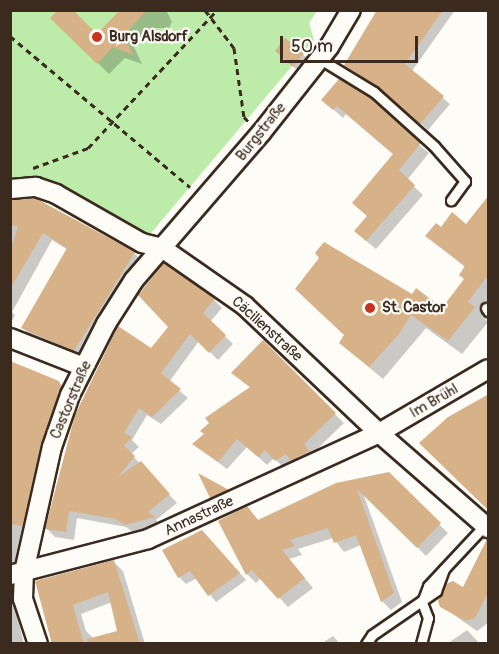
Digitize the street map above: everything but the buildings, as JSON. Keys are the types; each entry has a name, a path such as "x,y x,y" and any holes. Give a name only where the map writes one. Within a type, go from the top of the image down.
{"street":[{"name":"Burgstraße","path":"162,248 205,200 320,59 351,10"},
{"name":"Cäcilienstraße","path":"11,189 36,187 46,190 142,243 162,248 244,306 379,433 487,527"},
{"name":"Castorstraße","path":"38,644 17,573 52,447 84,367 117,306 162,248"},
{"path":"10,338 84,367"},
{"name":"Im Brühl","path":"379,433 489,369"},
{"name":"Annastraße","path":"17,573 148,539 379,433"}],"lane":[{"path":"320,59 374,92 434,146 465,181 451,200"},
{"path":"366,644 372,634 436,591 444,569 487,527"},
{"path":"421,644 428,618 422,602"}],"path":[{"path":"205,10 234,48 244,117 261,133"},
{"path":"22,171 88,148 217,10"},
{"path":"10,36 205,200"}],"green space":[{"path":"11,11 317,11 309,23 314,40 146,239 11,185"}],"place":[{"name":"Burg Alsdorf","path":"97,37"},
{"name":"St. Castor","path":"370,308"}]}
